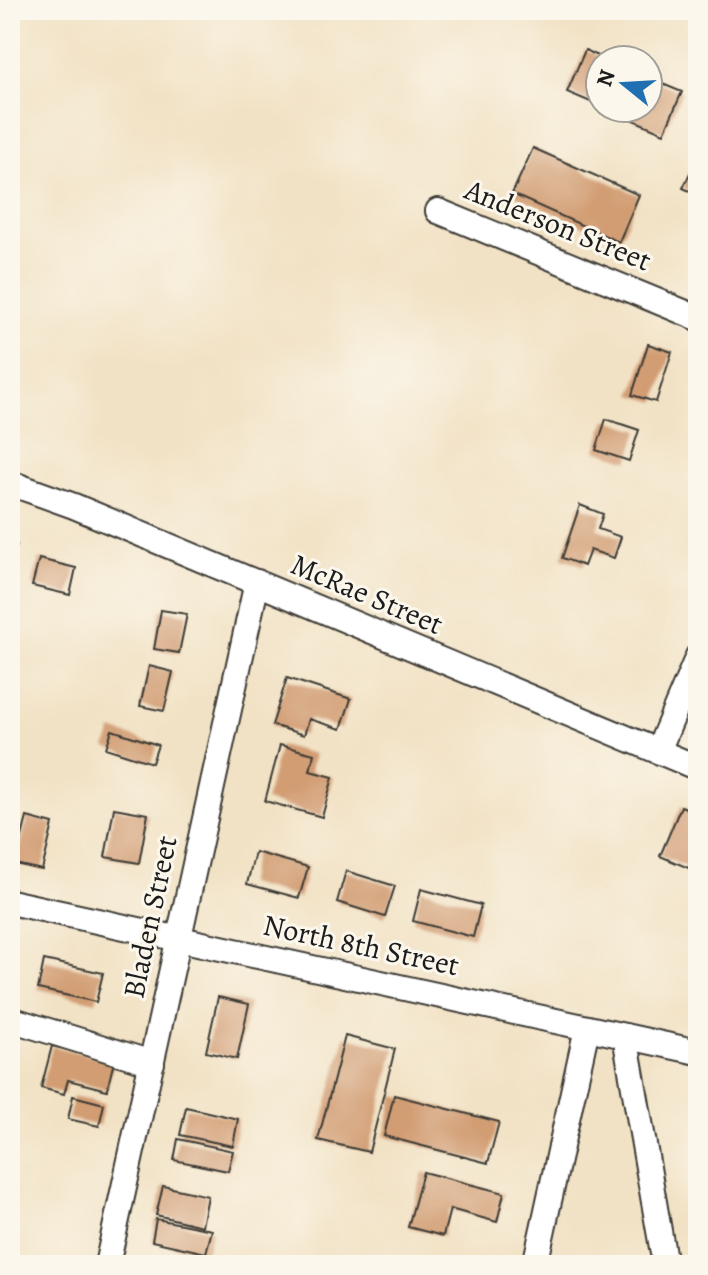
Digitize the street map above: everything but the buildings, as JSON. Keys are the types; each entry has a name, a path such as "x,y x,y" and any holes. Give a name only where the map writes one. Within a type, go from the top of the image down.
{"street":[{"name":"Anderson Street","path":"438,211 698,318"},
{"name":"McRae Street","path":"10,483 74,506 698,768"},
{"name":"Bladen Street","path":"107,1265 257,582"},
{"path":"658,751 698,656"},
{"name":"North 8th Street","path":"10,902 698,1052"},
{"path":"10,1019 152,1063"},
{"path":"535,1265 587,1028"},
{"path":"625,1036 665,1265"}]}
